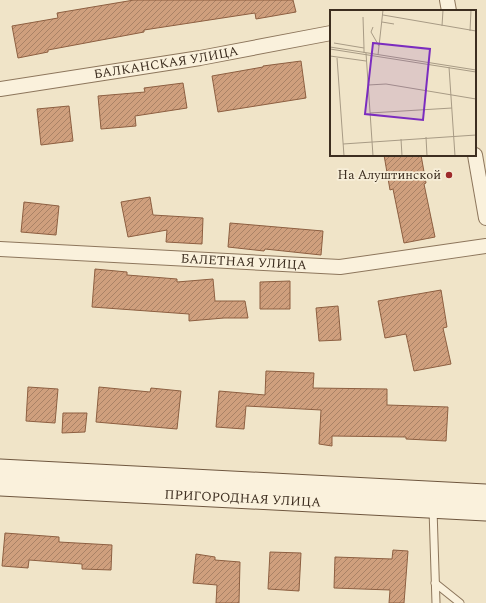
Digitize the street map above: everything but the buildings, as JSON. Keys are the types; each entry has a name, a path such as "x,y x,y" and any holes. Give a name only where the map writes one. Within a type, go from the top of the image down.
{"street":[{"path":"447,0 448,10"},
{"name":"БАЛКАНСКАЯ УЛИЦА","path":"0,89 200,58 330,33"},
{"path":"475,156 486,218"},
{"name":"БАЛЕТНАЯ УЛИЦА","path":"0,249 340,267 486,246"},
{"name":"ПРИГОРОДНАЯ УЛИЦА","path":"0,469 432,499 486,512"},
{"name":"ПРИГОРОДНАЯ УЛИЦА","path":"0,486 432,499 486,494"}],"lane":[{"path":"432,499 436,603"},
{"path":"435,583 460,603"}],"place":[{"name":"На Алуштинской","path":"449,175"}]}
